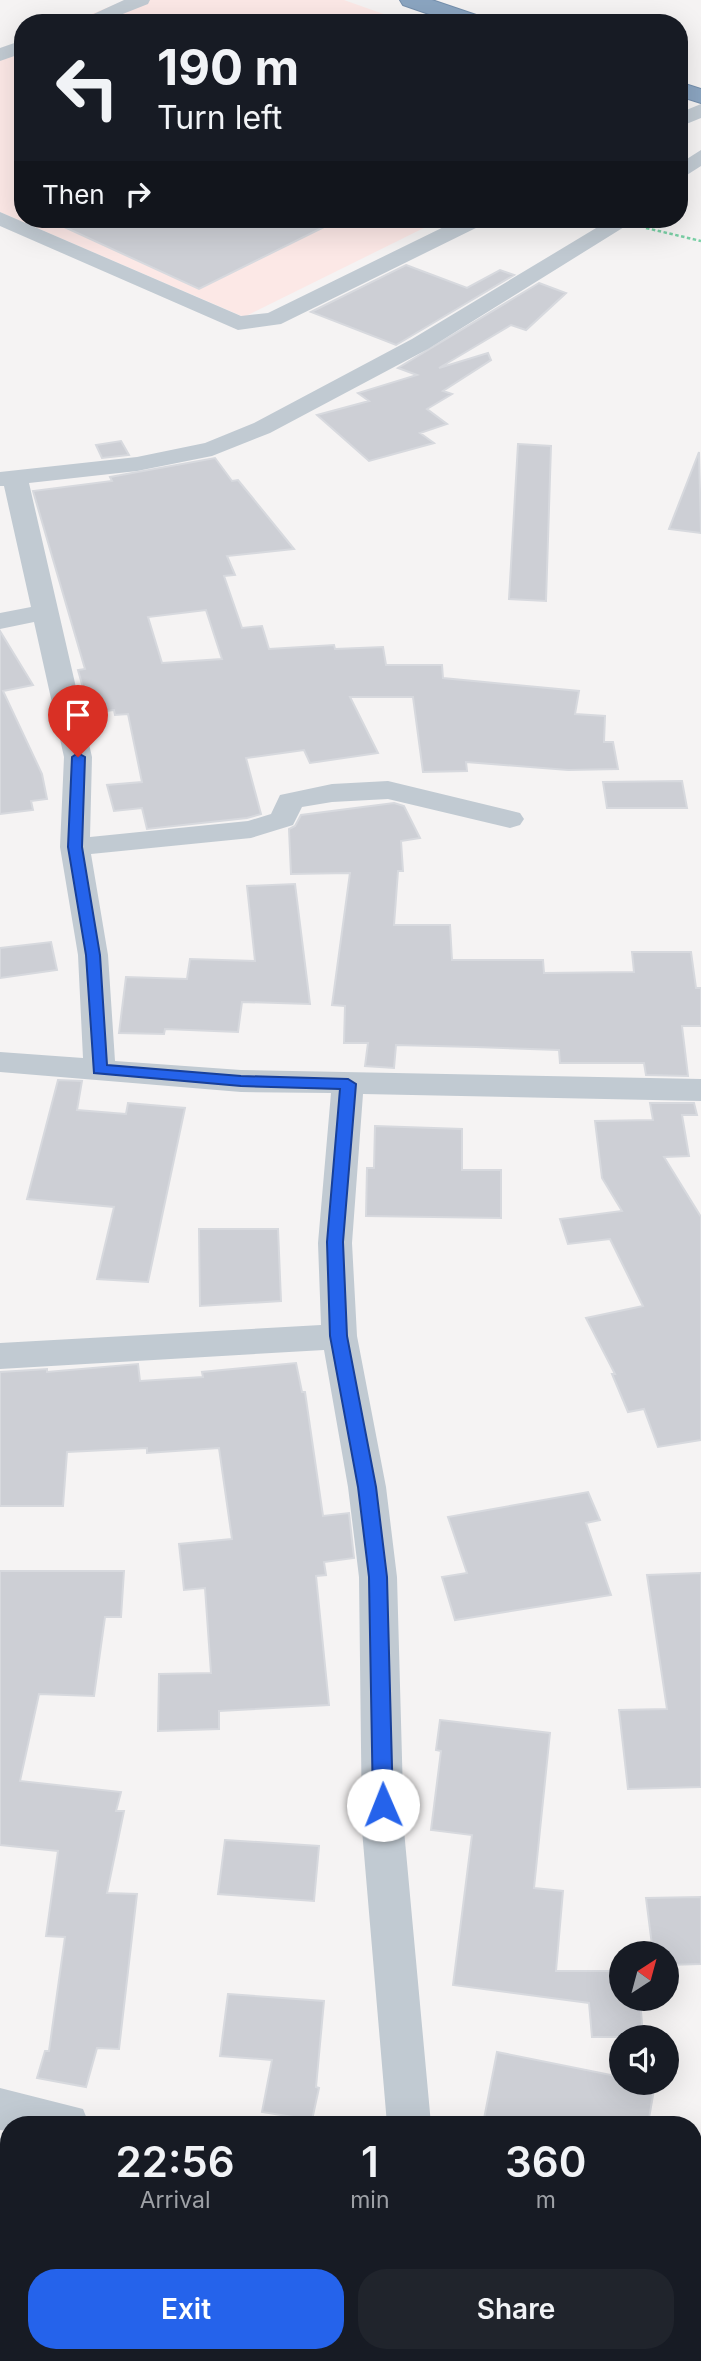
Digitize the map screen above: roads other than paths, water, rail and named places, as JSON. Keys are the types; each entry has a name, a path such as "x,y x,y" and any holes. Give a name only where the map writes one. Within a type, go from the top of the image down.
{"highway":[{"path":"411,0 451,14"}],"street":[{"path":"106,14 141,0"},
{"path":"23,228 238,323 273,319 458,228"},
{"path":"100,1070 93,955 75,847 78,757 47,612 7,479 137,464 212,449 262,428 420,344 611,228"},
{"path":"0,621 47,612"},
{"path":"75,847 251,829 283,818 290,802 353,792 388,790 510,819"},
{"path":"0,1062 241,1081 701,1090"},
{"path":"348,1084 335,1242 339,1336 367,1487 378,1577 383,1830 408,2116"},
{"path":"0,1356 339,1336"},
{"path":"0,2109 31,2116"}]}
